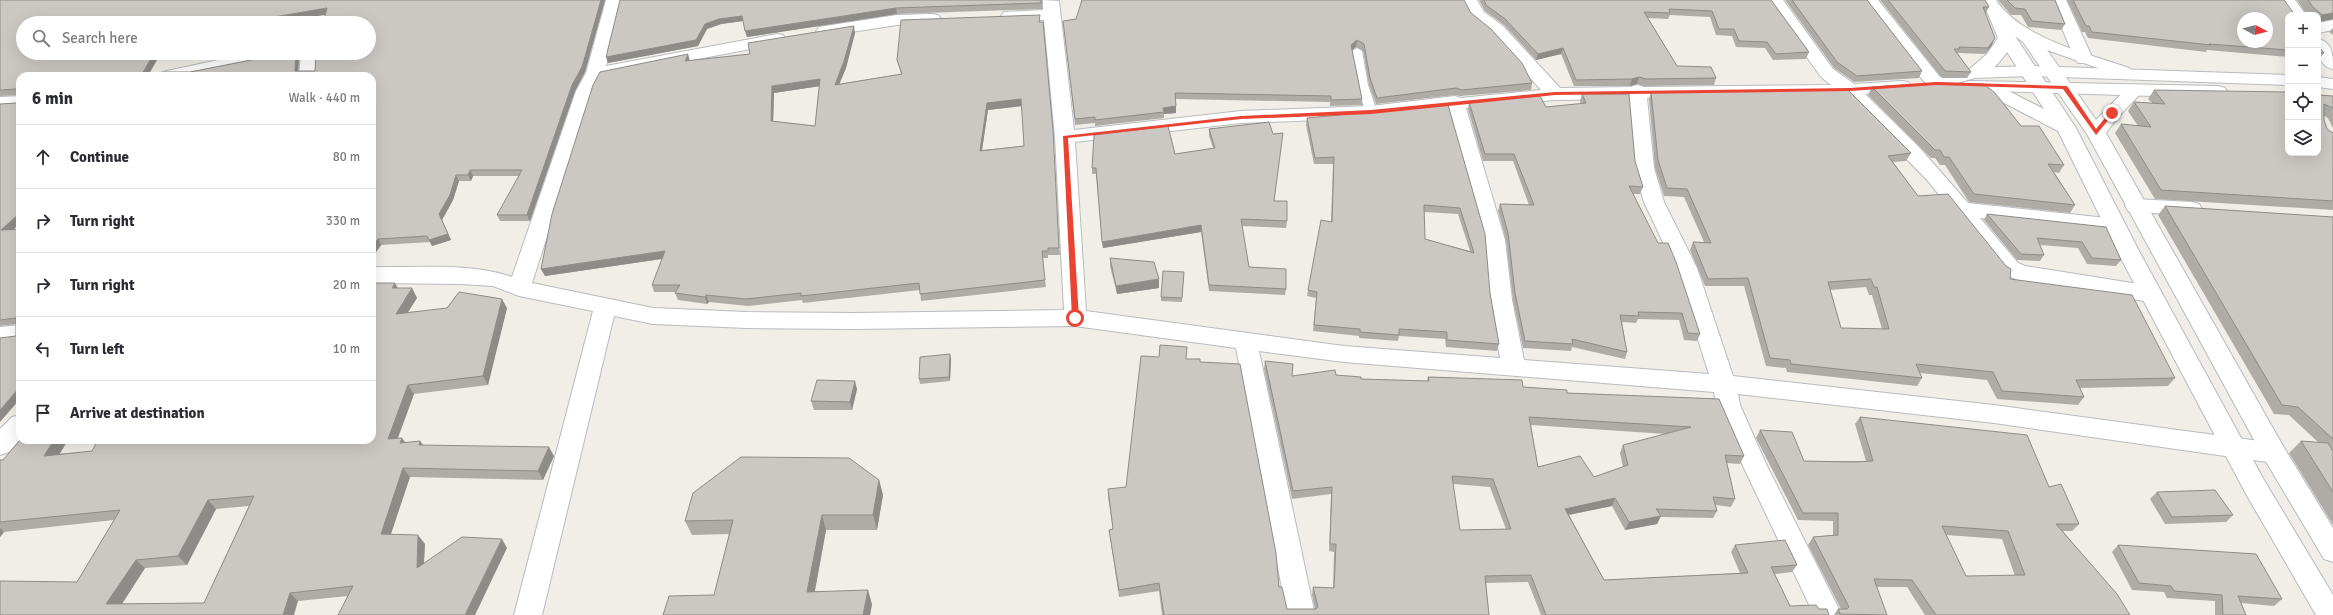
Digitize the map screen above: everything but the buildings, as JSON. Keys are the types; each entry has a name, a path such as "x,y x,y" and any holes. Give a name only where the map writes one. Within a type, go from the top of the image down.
{"street":[{"path":"519,288 585,91 595,73 614,0"},
{"path":"1469,0 1477,15 1497,30 1555,94"},
{"path":"1774,0 1827,73 1850,90 1911,150 1963,209 2010,268 2020,273 2151,294"},
{"path":"1869,0 1889,23 1907,51 1936,84"},
{"path":"2058,0 2084,59"},
{"path":"2287,0 2295,12"},
{"path":"1992,7 2029,38 2123,72"},
{"path":"1992,7 2007,38 2096,133 2135,206 2274,453 2333,551"},
{"path":"994,17 1052,8 1065,137 1075,318"},
{"path":"595,73 801,35 897,20 950,19"},
{"path":"2321,27 2333,25"},
{"path":"1936,84 1974,73 1994,58 2007,38"},
{"path":"2029,38 2066,128 2151,294 2234,448 2330,615"},
{"path":"2321,48 2333,64"},
{"path":"187,72 243,60"},
{"path":"308,72 309,60"},
{"path":"1065,137 1241,117 1371,112 1455,102 1555,94 1637,91 1850,90 1936,84 1987,87 2047,79 2123,72 2285,80"},
{"path":"1974,73 2047,79 2136,89 2285,94"},
{"path":"2321,82 2333,84"},
{"path":"1987,87 2066,128"},
{"path":"2096,133 2112,113 2136,89"},
{"path":"1637,91 1644,168 1654,202 1686,268 1724,384 1728,405 1755,466 1828,615"},
{"path":"2321,97 2333,98"},
{"path":"0,103 16,102"},
{"path":"1455,102 1495,240 1501,300 1514,369"},
{"path":"2135,206 2214,211"},
{"path":"1963,209 2116,226"},
{"path":"376,275 461,276 495,279 519,288 654,316 746,320 854,321 1075,318 1344,354 1514,369 1724,384 1994,414 2274,453"},
{"path":"528,615 605,306"},
{"path":"0,335 16,333"},
{"path":"1246,342 1302,615"},
{"path":"0,444 16,428"}],"lane":[{"path":"1357,51 1363,85 1371,112"}],"route":[{"path":"1075,318 1065,137 1241,117 1371,112 1455,102 1555,94 1637,91 1850,90 1936,84 1987,87 2065,88 2096,133 2112,113"}]}
